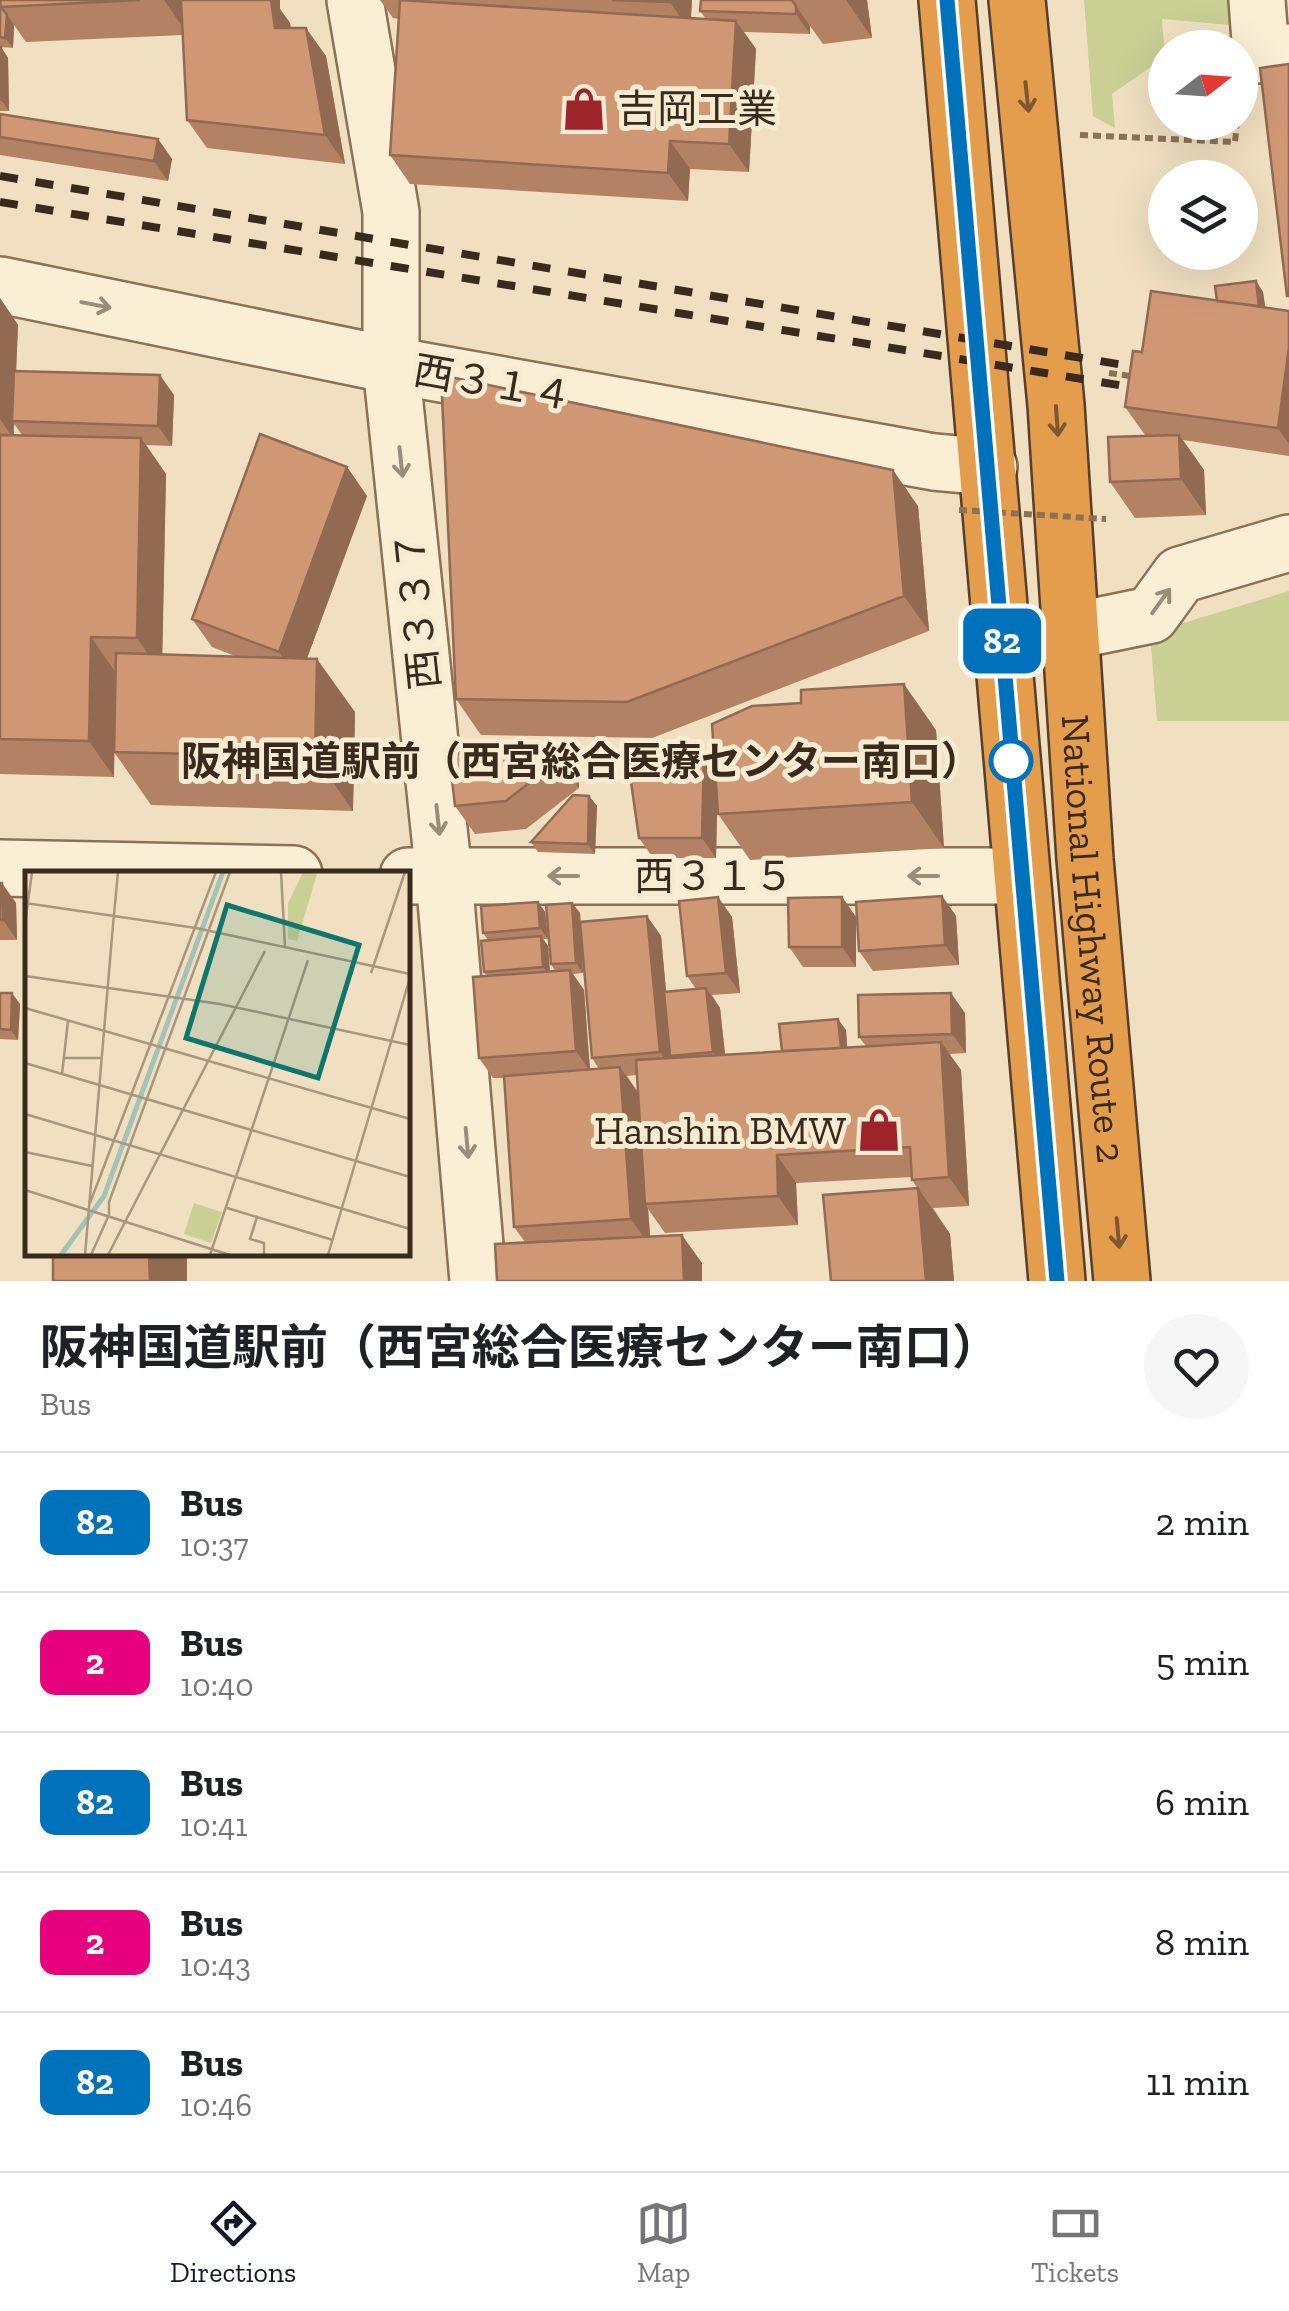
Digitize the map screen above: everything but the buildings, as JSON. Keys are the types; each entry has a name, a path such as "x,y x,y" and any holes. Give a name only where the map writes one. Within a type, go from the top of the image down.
{"highway":[{"name":"National Highway Route 2","path":"947,0 974,488 1020,876 1057,1281"},
{"name":"National Highway Route 2","path":"1017,0 1073,631 1085,859 1122,1281"}],"street":[{"name":"西３３７","path":"355,0 391,212 391,364 426,876 478,1281"},
{"path":"1258,0 1261,55 1289,52"},
{"name":"西３１４","path":"0,286 391,364 934,462 974,488"},
{"path":"1073,631 1152,615 1180,575 1289,542"},
{"path":"0,868 147,871"},
{"name":"西３１５","path":"426,876 1020,876"}],"path":[{"path":"1078,135 1148,138"},
{"path":"1189,140 1234,140"},
{"path":"1109,373 1153,379"},
{"path":"974,488 1106,519"}],"green space":[{"path":"1084,0 1239,0 1238,13 1230,13 1230,25 1162,19 1163,30 1148,30 1148,69 1112,94 1115,128 1093,116"},
{"path":"1289,591 1289,721 1157,721 1150,633"}],"railway":[{"path":"0,176 1159,371"},
{"path":"0,202 1155,391"}],"bus line":[{"name":"82","path":"947,0 1057,1281"}],"place":[{"name":"吉岡工業","path":"584,109"},
{"name":"阪神国道駅前（西宮総合医療センター南口）","path":"1011,761"},
{"name":"Hanshin BMW","path":"879,1130"}]}
